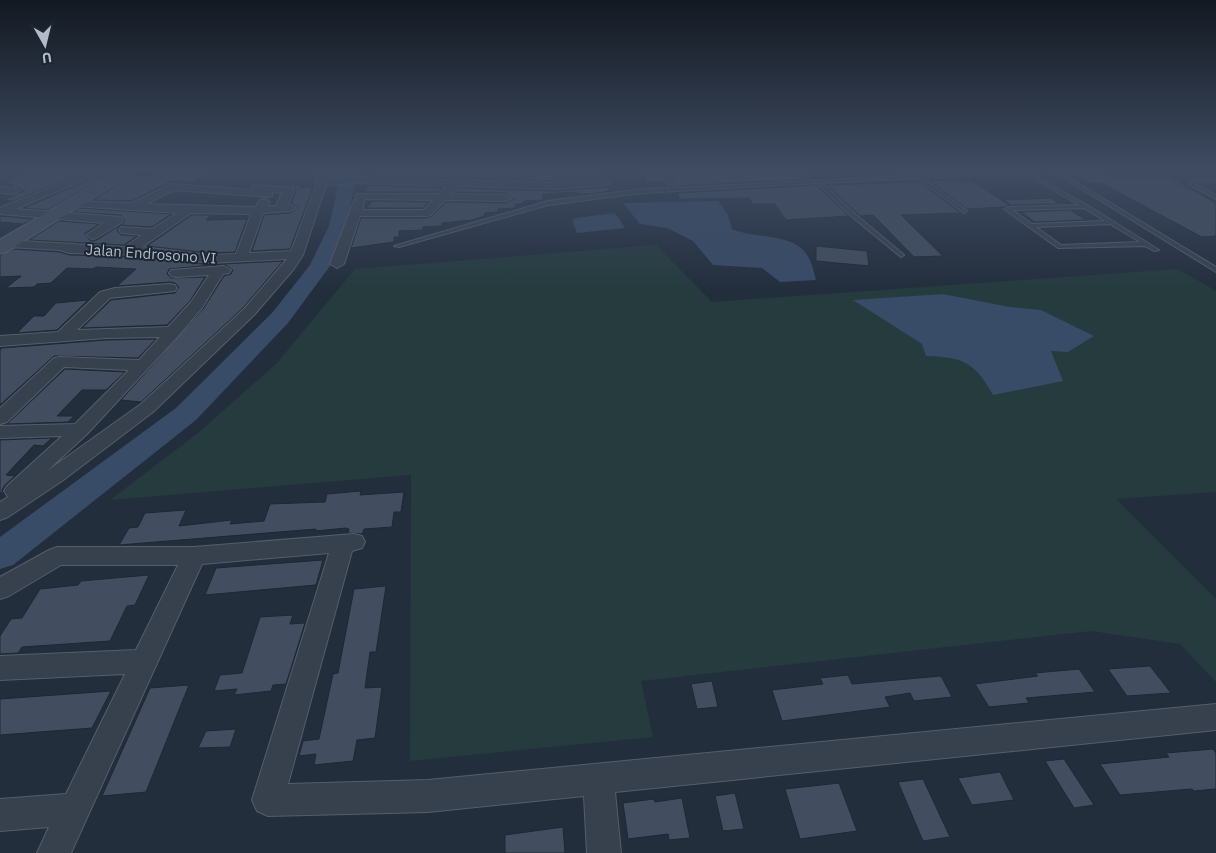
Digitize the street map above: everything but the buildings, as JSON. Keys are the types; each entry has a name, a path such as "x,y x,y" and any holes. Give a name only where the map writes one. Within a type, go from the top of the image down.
{"main road":[{"path":"4,245 63,210"}],"street":[{"path":"129,250 189,210"},
{"path":"217,210 274,210"},
{"path":"8,499 147,408 249,312 292,261 312,210"},
{"path":"338,264 358,210"},
{"path":"357,213 427,214 430,210"},
{"path":"0,211 117,220 92,235"},
{"path":"241,258 258,211"},
{"path":"126,230 154,233"},
{"name":"Jalan Endrosono VI","path":"4,245 129,250 179,254 210,260 241,258 292,261"},
{"path":"176,272 218,271 292,261"},
{"path":"8,499 143,366 197,305 218,271"},
{"path":"4,411 60,362 78,342 76,338 64,335 105,295 115,292 170,288"},
{"path":"0,341 173,332"},
{"path":"60,362 143,366"},
{"path":"0,432 80,430"},
{"path":"0,590 57,556 194,556 349,543 268,800 428,796 1216,717"},
{"path":"54,853 194,556"},
{"path":"0,668 144,661"},
{"path":"598,779 604,853"},
{"path":"0,815 75,809"}],"lane":[{"path":"397,246 524,210"},
{"path":"847,210 901,255"},
{"path":"1008,210 1060,247 1146,244"},
{"path":"1091,210 1156,250"},
{"path":"1118,210 1216,270"},
{"path":"1031,226 1112,222"}],"green space":[{"path":"656,245 712,302 1178,269 1216,291 1216,492 1116,499 1216,599 1216,682 1180,644 1091,631 641,681 653,737 410,761 411,475 110,500 198,433 277,363 355,269"}],"water":[{"path":"629,210 724,210 728,215 732,229 783,240 801,248 810,261 816,280 780,282 762,268 713,265 693,241 667,228 640,224"},
{"path":"615,213 625,228 577,233 572,220 576,218"},
{"path":"943,294 1010,307 1041,310 1094,336 1068,352 1051,351 1063,381 993,395 973,368 958,360 926,356 922,344 853,300"}],"waterway":[{"path":"0,556 186,414 280,318 320,266 338,226 341,210"}]}
